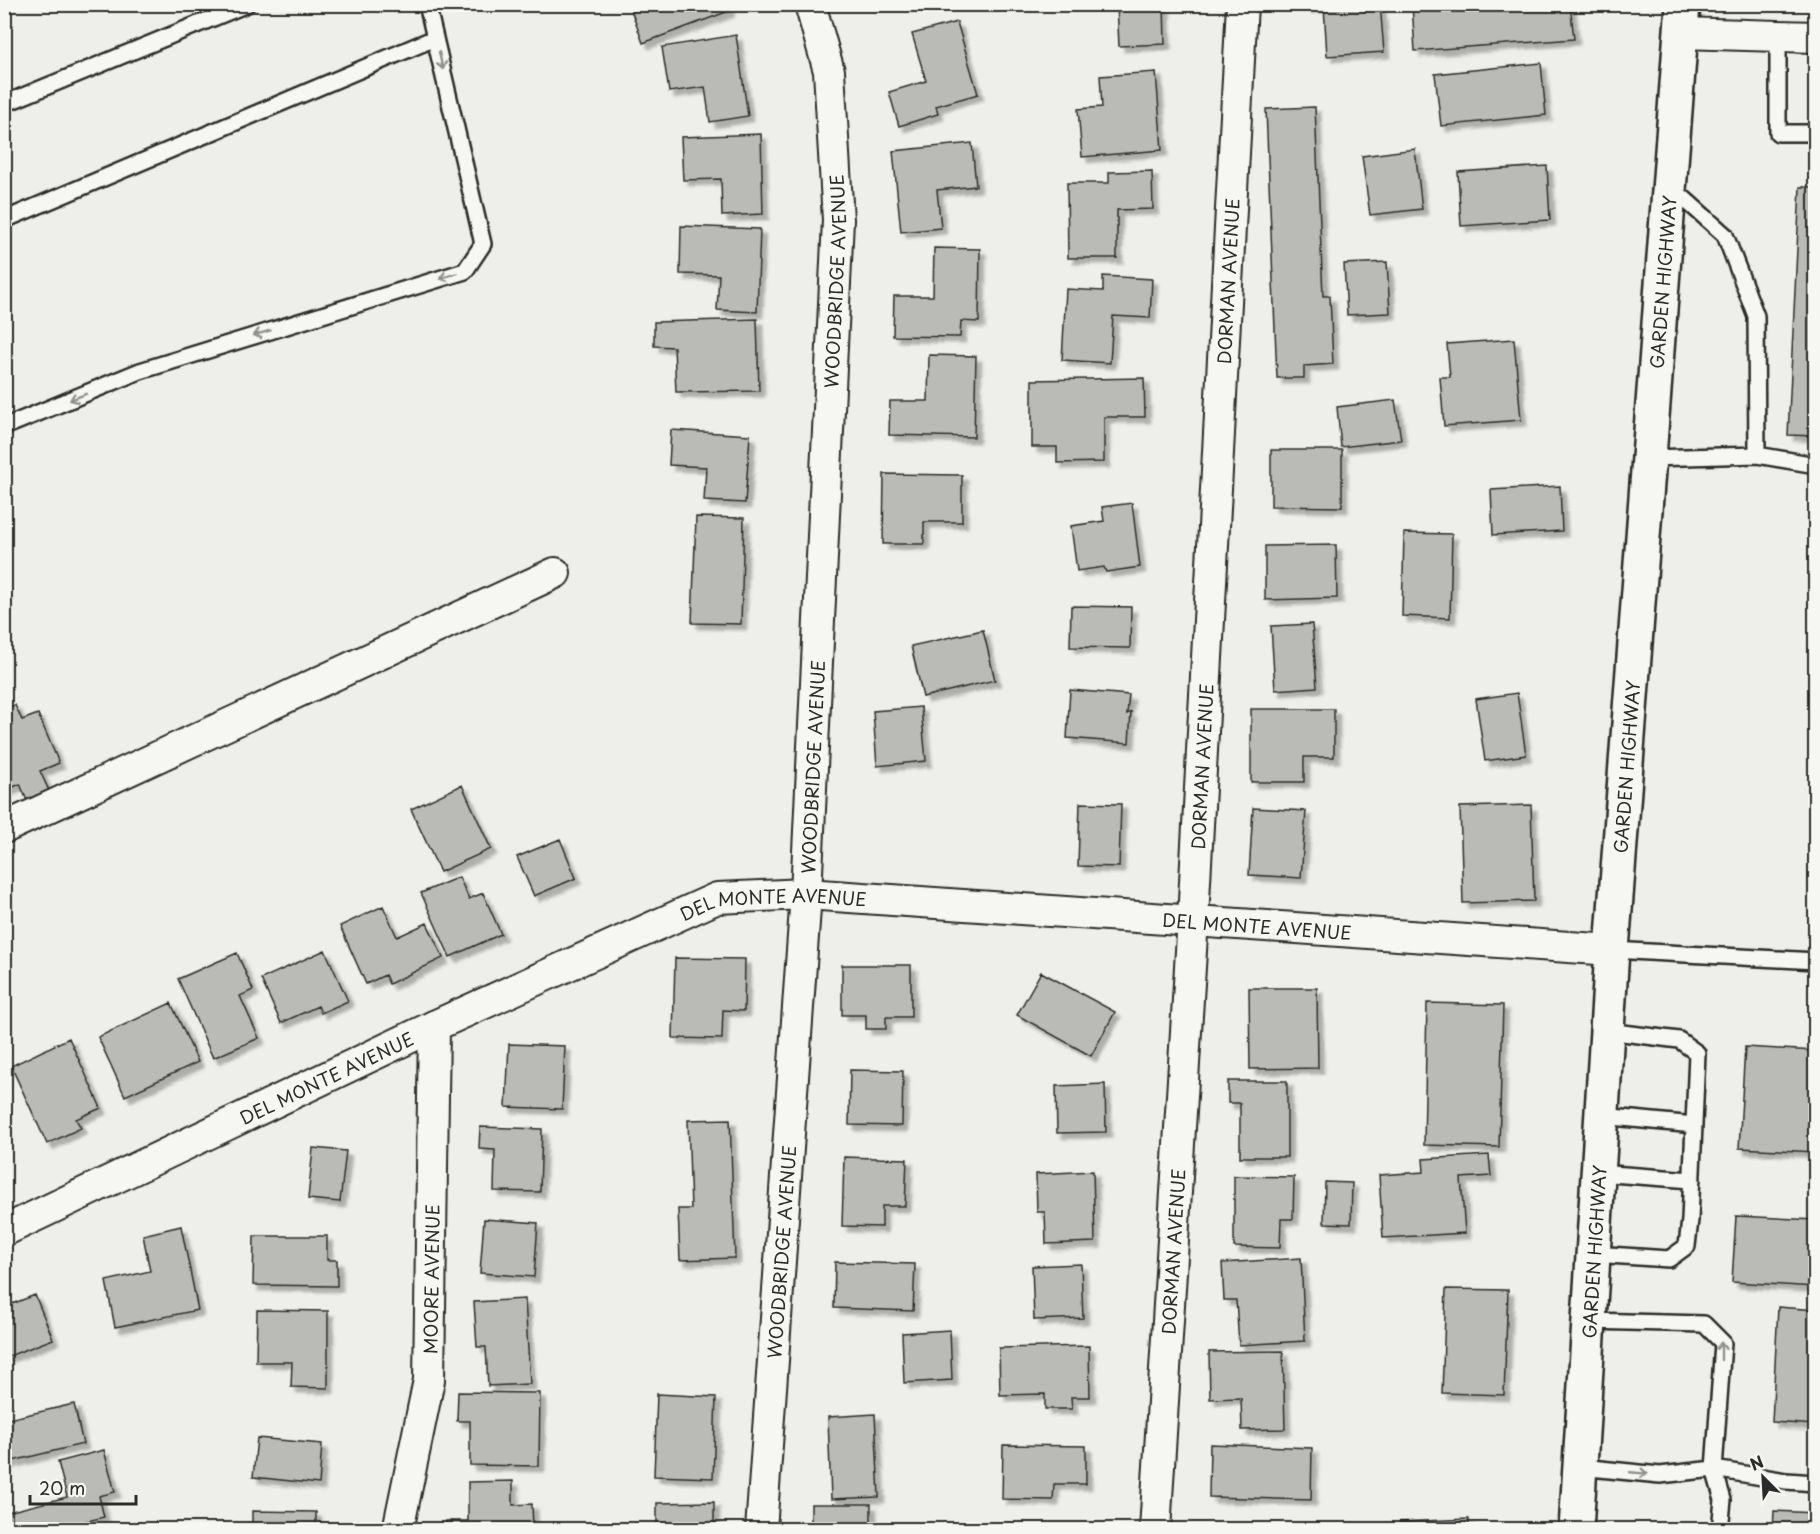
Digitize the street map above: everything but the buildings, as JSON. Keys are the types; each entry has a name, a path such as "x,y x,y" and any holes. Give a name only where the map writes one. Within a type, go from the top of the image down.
{"main road":[{"name":"GARDEN HIGHWAY","path":"1576,1530 1612,950 1682,19"}],"street":[{"name":"WOODBRIDGE AVENUE","path":"761,1530 806,894 838,220 829,71 810,4"},
{"name":"DORMAN AVENUE","path":"1155,1530 1193,919 1242,4"},
{"path":"1682,19 1778,36 1815,37"},
{"path":"4,828 555,573"},
{"name":"DEL MONTE AVENUE","path":"4,1231 435,1026 717,898 806,894 1193,919 1612,950"},
{"name":"MOORE AVENUE","path":"398,1530 429,1380 435,1026"}],"lane":[{"path":"4,104 247,4"},
{"path":"4,427 140,371 465,271 483,244 427,4"},
{"path":"1778,36 1778,133 1815,133"},
{"path":"4,220 435,38"},
{"path":"1670,186 1725,235 1756,316 1757,455"},
{"path":"1649,458 1757,455 1815,465"},
{"path":"1612,950 1815,961"},
{"path":"1593,1254 1669,1259 1687,1246 1692,1180 1696,1053 1680,1040 1607,1031"},
{"path":"1602,1116 1694,1125"},
{"path":"1598,1173 1692,1180"},
{"path":"1590,1321 1704,1324 1723,1342 1714,1469 1723,1500 1720,1530"},
{"path":"1580,1467 1660,1475 1714,1469 1786,1481 1815,1483"}]}
